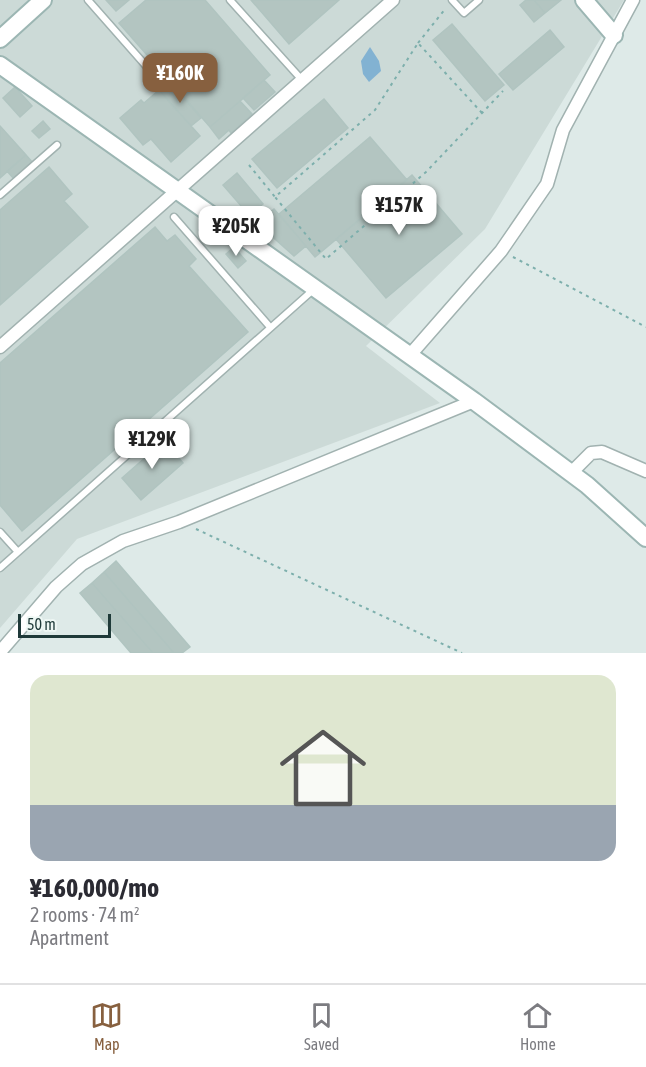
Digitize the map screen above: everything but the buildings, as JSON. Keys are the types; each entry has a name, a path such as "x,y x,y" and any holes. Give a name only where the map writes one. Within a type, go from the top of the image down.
{"street":[{"path":"0,39 43,0"},
{"path":"0,347 393,0"},
{"path":"584,0 614,35"},
{"path":"410,355 501,251 547,184 563,130 633,0"},
{"path":"0,65 474,401 571,473 646,538"},
{"path":"0,652 56,586 82,564 123,541 179,522 474,401"},
{"path":"571,473 591,453 602,452 646,471"}],"lane":[{"path":"87,0 162,84"},
{"path":"230,0 302,80"},
{"path":"452,0 464,13 479,0"},
{"path":"0,195 57,145"},
{"path":"174,217 270,327"},
{"path":"0,567 316,288"},
{"path":"0,532 18,552"}],"path":[{"path":"275,197 375,110 418,43 452,0"},
{"path":"418,43 482,113"},
{"path":"249,165 326,259 426,172 503,91"},
{"path":"501,251 646,327"},
{"path":"179,522 462,653"}],"shaded area":[{"path":"0,0 624,0 485,229 366,346 440,403 77,539 0,628"}],"water":[{"path":"370,47 379,61 381,71 369,82 363,74 361,61"}]}
